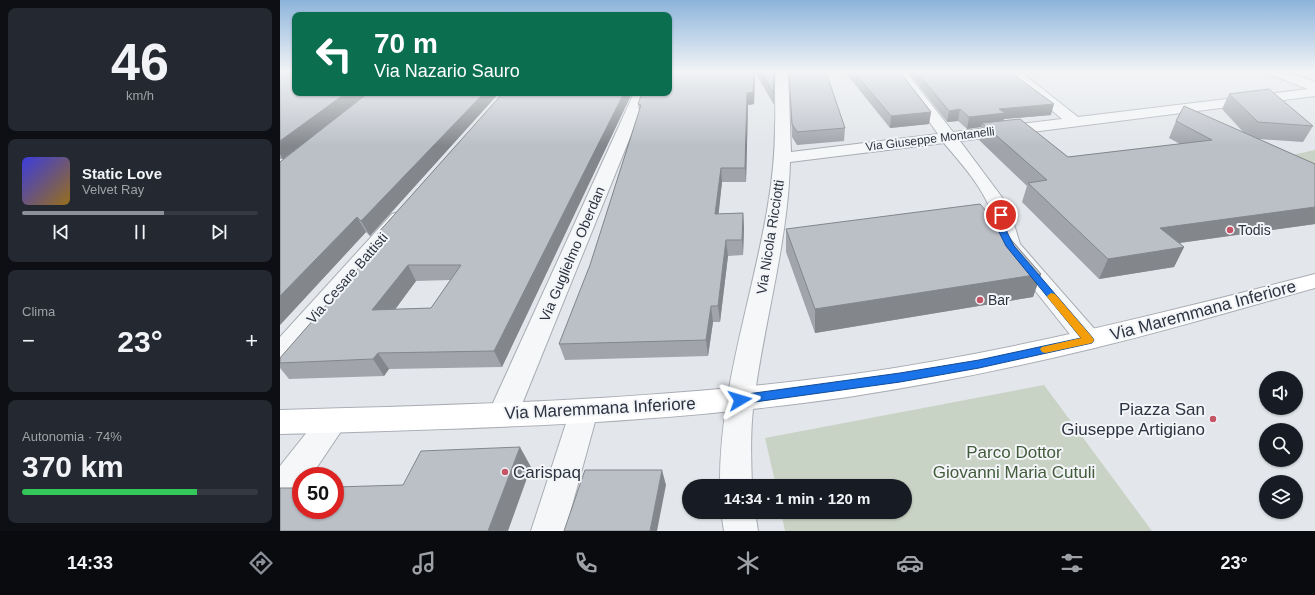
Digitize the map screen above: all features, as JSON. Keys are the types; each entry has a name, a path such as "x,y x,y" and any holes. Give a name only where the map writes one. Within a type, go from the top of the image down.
{"main road":[{"name":"Via Maremmana Inferiore","path":"280,422 584,411 740,400 900,378 979,364 1089,340 1315,281"}],"street":[{"name":"Via Guglielmo Oberdan","path":"503,414 639,97"},
{"name":"Via Nicola Ricciotti","path":"736,479 735,443 740,400 770,246 782,158 782,97"},
{"path":"919,97 950,136 996,202 1001,215 1003,232 1010,246 1089,340"},
{"path":"1044,97 1074,121"},
{"name":"Via Giuseppe Montanelli","path":"782,158 1275,97"},
{"name":"Via Cesare Battisti","path":"280,354 410,206"},
{"path":"548,531 584,411"},
{"path":"280,492 333,421"},
{"path":"739,519 741,531"}],"green space":[{"path":"1315,150 1315,165 1292,155"},
{"name":"Parco Dottor Giovanni Maria Cutuli","path":"1044,385 1152,531 785,531 782,519 912,519 912,479 774,479 765,438"}],"building":[{"path":"280,97 341,97 280,141"},
{"path":"363,97 480,97 361,221 357,217 280,296 280,162"},
{"path":"500,97 622,97 494,351 378,353 373,359 280,363 280,358 383,240 377,234","holes":["408,265 461,265 431,308 372,310"]},
{"path":"641,97 747,97 745,168 721,168 715,214 743,213 742,240 726,240 718,306 711,306 706,340 559,344 590,265 641,105 638,104"},
{"path":"790,97 834,97 845,128 797,132 792,124"},
{"path":"875,97 919,97 931,112 891,116"},
{"path":"937,97 1044,97 1054,104 999,109 1005,113 969,117 960,109 949,111"},
{"path":"1232,97 1278,97 1313,126 1258,122"},
{"path":"1184,106 1315,164 1315,207 1160,228 1184,247 1108,259 1028,183 1047,180 982,123 1020,119 1068,157 1212,140 1176,121"},
{"path":"980,204 1041,274 815,309 786,229"},
{"path":"520,447 488,531 280,531 280,488 292,488 292,519 344,519 344,487 403,485 421,451"},
{"path":"585,470 662,470 650,531 564,531"}],"slow traffic":[{"path":"1045,349 1089,340 1051,296"}],"place":[{"name":"Todis","path":"1230,230"},
{"name":"Bar","path":"980,300"},
{"name":"Piazza San Giuseppe Artigiano","path":"1213,419"},
{"name":"Carispaq","path":"505,472"}],"route":[{"path":"740,400 900,378 979,364 1089,340 1010,246 1003,232 1001,215"}]}
